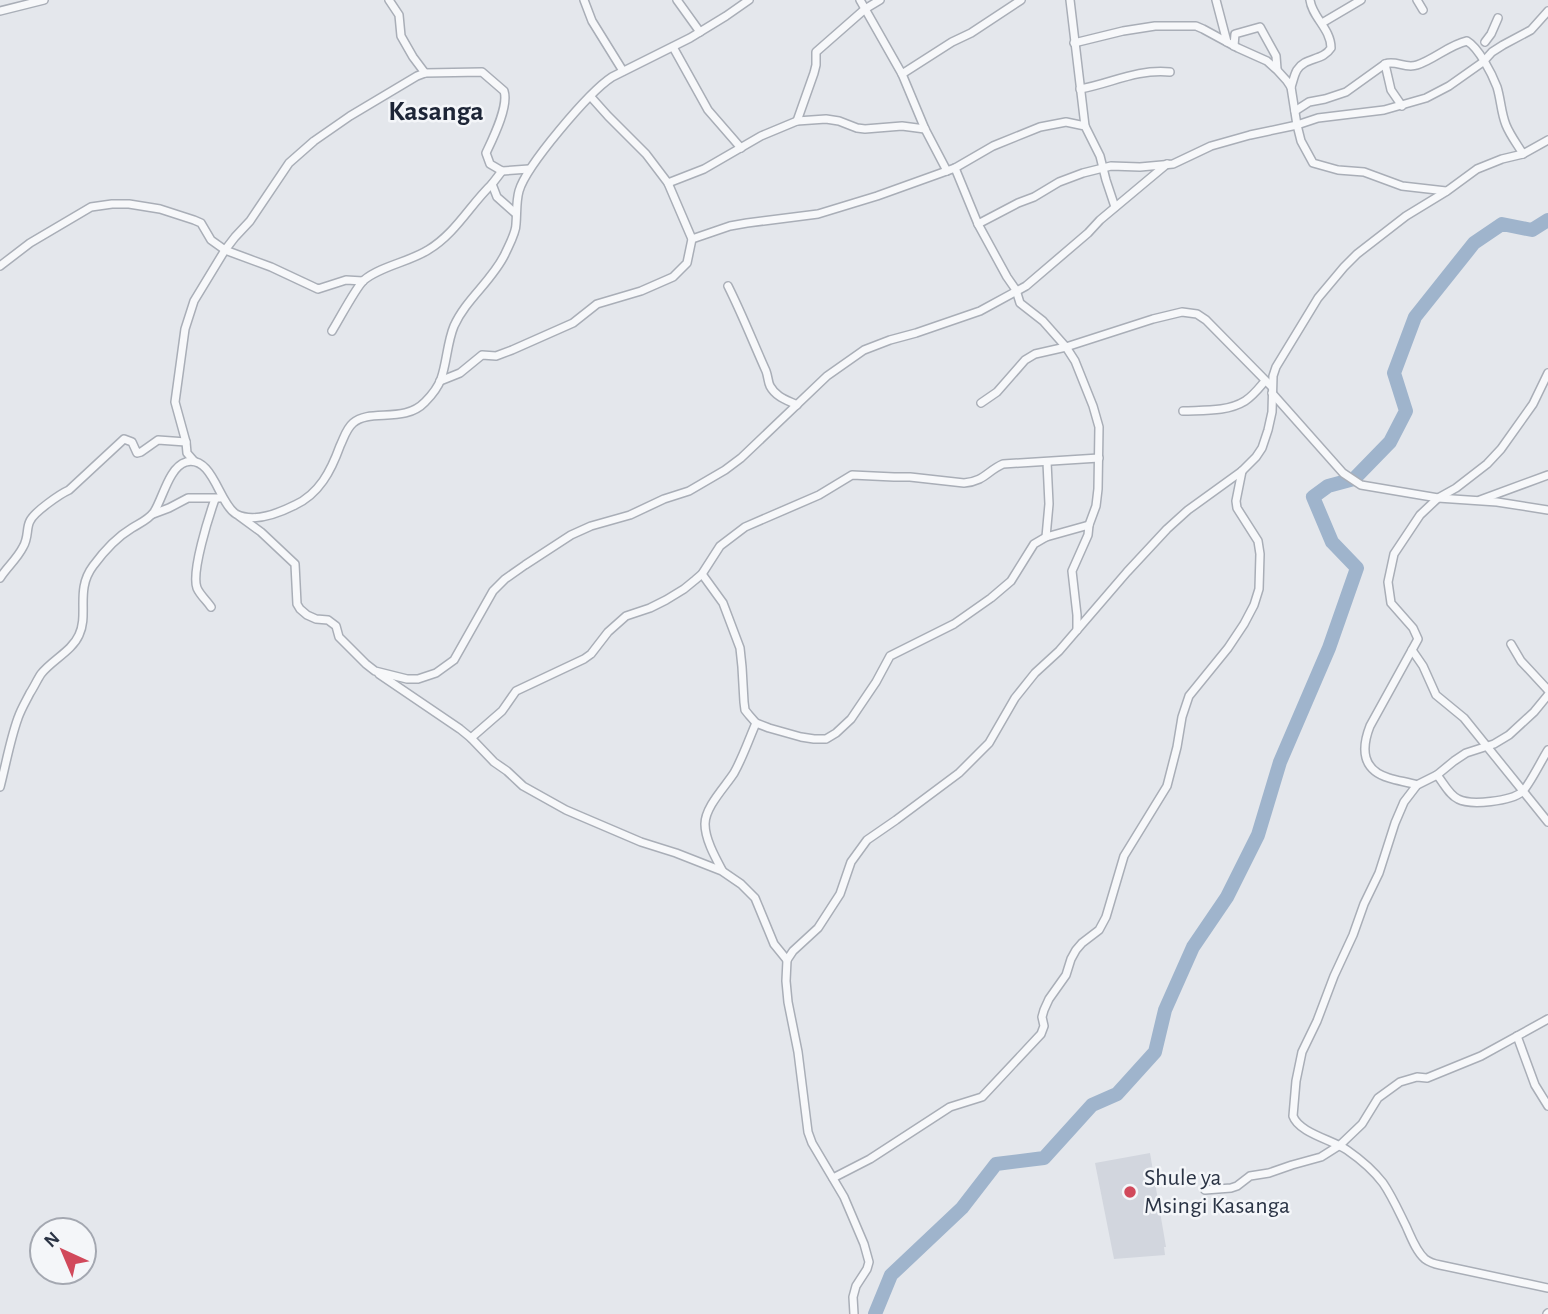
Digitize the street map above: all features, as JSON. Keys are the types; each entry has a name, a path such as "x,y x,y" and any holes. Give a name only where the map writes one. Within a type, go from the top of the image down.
{"street":[{"path":"0,11 44,0"},
{"path":"389,0 399,15 401,36 425,73"},
{"path":"584,0 592,21 623,71"},
{"path":"677,0 700,32"},
{"path":"236,513 252,517 262,516 282,511 310,497 329,473 347,429 355,420 392,416 411,411 423,404 440,381 454,327 504,257 516,226 515,213 520,188 529,169 608,79 700,32 749,0"},
{"path":"860,0 902,74 925,129 947,171"},
{"path":"797,121 814,73 817,52 865,9 880,0"},
{"path":"902,74 1021,0"},
{"path":"1070,0 1084,126 1104,168 1115,207"},
{"path":"1216,0 1224,31 1231,44"},
{"path":"1291,87 1298,68 1330,51 1331,42 1310,0"},
{"path":"1322,23 1361,0"},
{"path":"1417,0 1423,10"},
{"path":"978,223 1083,173 1115,166 1167,164 1180,161 1210,146 1318,118 1402,106 1434,95 1483,62 1494,51 1531,30 1548,10"},
{"path":"1479,53 1480,46 1491,34 1498,18"},
{"path":"1074,43 1155,26 1196,26 1261,58 1278,70 1291,87 1297,125 1311,162 1338,170 1364,172 1402,186 1447,191"},
{"path":"1224,31 1235,34 1260,27 1276,56 1278,70"},
{"path":"1231,44 1235,34"},
{"path":"1295,111 1309,102 1350,90 1385,64 1391,62 1405,66 1417,65 1451,46 1466,41 1479,53 1497,87 1507,128 1523,154"},
{"path":"1485,42 1494,51"},
{"path":"673,47 708,110 741,148"},
{"path":"1385,64 1391,90 1402,106"},
{"path":"529,169 502,170 490,164 486,153 506,96 482,72 425,73 417,76 350,116 302,150 289,163 250,221 225,250 194,301 185,329 175,402 187,453 214,479 219,498 261,531 295,564 298,604 307,615 328,620 336,626 340,637 366,664 471,738 523,786 566,810 641,842 722,871 741,884 755,898 774,944 787,960"},
{"path":"1080,89 1139,72 1170,72"},
{"path":"440,381 460,373 482,355 496,356 512,350 573,323 597,304 641,291 673,276 687,262 692,239 668,183 646,154 591,97"},
{"path":"668,183 704,169 761,136 797,121 826,119 865,129 902,126 925,129"},
{"path":"692,239 730,226 818,214 955,168 993,146 1032,130 1066,122 1084,126"},
{"path":"854,1314 853,1297 856,1286 869,1262 844,1197 808,1132 800,1062 788,1002 787,960 818,928 840,894 851,862 867,840 958,773 989,743 1015,698 1035,673 1059,651 1167,529 1256,457 1265,440 1272,412 1273,376 1276,367 1318,298 1344,267 1406,216 1477,169 1523,154 1548,140"},
{"path":"375,671 418,679 447,666 459,654 493,592 505,579 571,535 689,491 725,470 827,376 864,350 980,311 1026,286 1167,164"},
{"path":"955,168 978,223 1016,290 1020,303 1043,321 1075,361 1091,397 1099,427 1096,506 1088,535 1072,571 1077,630"},
{"path":"332,331 363,281 428,250 460,222 502,170"},
{"path":"492,184 497,197 515,213"},
{"path":"0,266 30,243 91,207 112,204 160,209 194,220 201,223 211,240 225,250 271,267 318,289 346,280 363,281"},
{"path":"728,286 745,318 768,375 769,384 779,397 797,405"},
{"path":"981,403 997,392 1029,356 1153,319 1182,312 1197,314 1265,381 1343,473 1361,485 1438,498 1478,500 1548,510"},
{"path":"1417,785 1388,778 1374,771 1368,764 1364,750 1370,726 1416,643 1416,634 1391,603 1388,582 1394,554 1420,515 1438,498 1487,464 1501,449 1529,410 1548,373"},
{"path":"1183,411 1234,406 1246,400 1265,381"},
{"path":"0,578 20,553 29,535 29,522 37,512 69,490 124,439 132,442 137,453 159,440 186,442"},
{"path":"471,738 502,711 516,691 584,659 626,616 650,608 684,589 702,574 720,546 745,527 819,495 852,475 918,477 964,483 987,476 1003,464 1099,458"},
{"path":"0,787 18,715 41,674 80,634 82,595 90,569 113,542 153,514 178,466 194,461"},
{"path":"1046,537 1049,503 1047,462"},
{"path":"833,1178 870,1159 950,1107 982,1097 1041,1034 1044,1026 1042,1017 1049,999 1066,975 1076,950 1099,930 1124,856 1167,786 1189,696 1228,648 1254,605 1259,589 1260,554 1258,541 1237,508 1242,471"},
{"path":"1478,500 1548,475"},
{"path":"153,514 169,509 188,498 219,498"},
{"path":"211,607 197,588 197,576 201,543 219,498"},
{"path":"702,574 723,603 740,649 745,710 756,723 801,737 826,738 851,719 890,656 954,624 991,598 1011,581 1031,548 1046,537 1089,525"},
{"path":"1511,644 1521,661 1548,692 1534,712 1509,735 1486,747 1466,753 1437,775 1417,785 1404,802 1379,873 1302,1052 1293,1104 1295,1120 1358,1157 1382,1183 1418,1251 1426,1260 1548,1288"},
{"path":"1412,650 1423,666 1436,695 1464,718 1548,822"},
{"path":"722,871 712,852 704,827 705,818 734,772 756,723"},
{"path":"1437,775 1454,797 1471,802 1496,801 1523,791 1548,750"},
{"path":"1205,1190 1231,1188 1250,1176 1321,1157 1339,1145 1366,1119 1378,1098 1400,1082 1417,1077 1427,1078 1481,1056 1548,1020"},
{"path":"1517,1036 1535,1085 1548,1106"}],"shaded area":[{"path":"1150,1153 1166,1247 1165,1255 1114,1259 1095,1163"}],"waterway":[{"path":"875,1314 891,1275 962,1208 996,1164 1044,1158 1092,1105 1117,1094 1155,1052 1165,1010 1193,947 1227,897 1258,835 1280,762 1329,648 1357,568 1332,542 1313,497 1328,486 1354,479 1390,442 1406,411 1394,373 1415,317 1474,243 1502,224 1532,230 1548,220"}],"place":[{"name":"Shule ya Msingi Kasanga","path":"1130,1192"}],"district":[{"name":"Kasanga","path":"436,112"}]}
